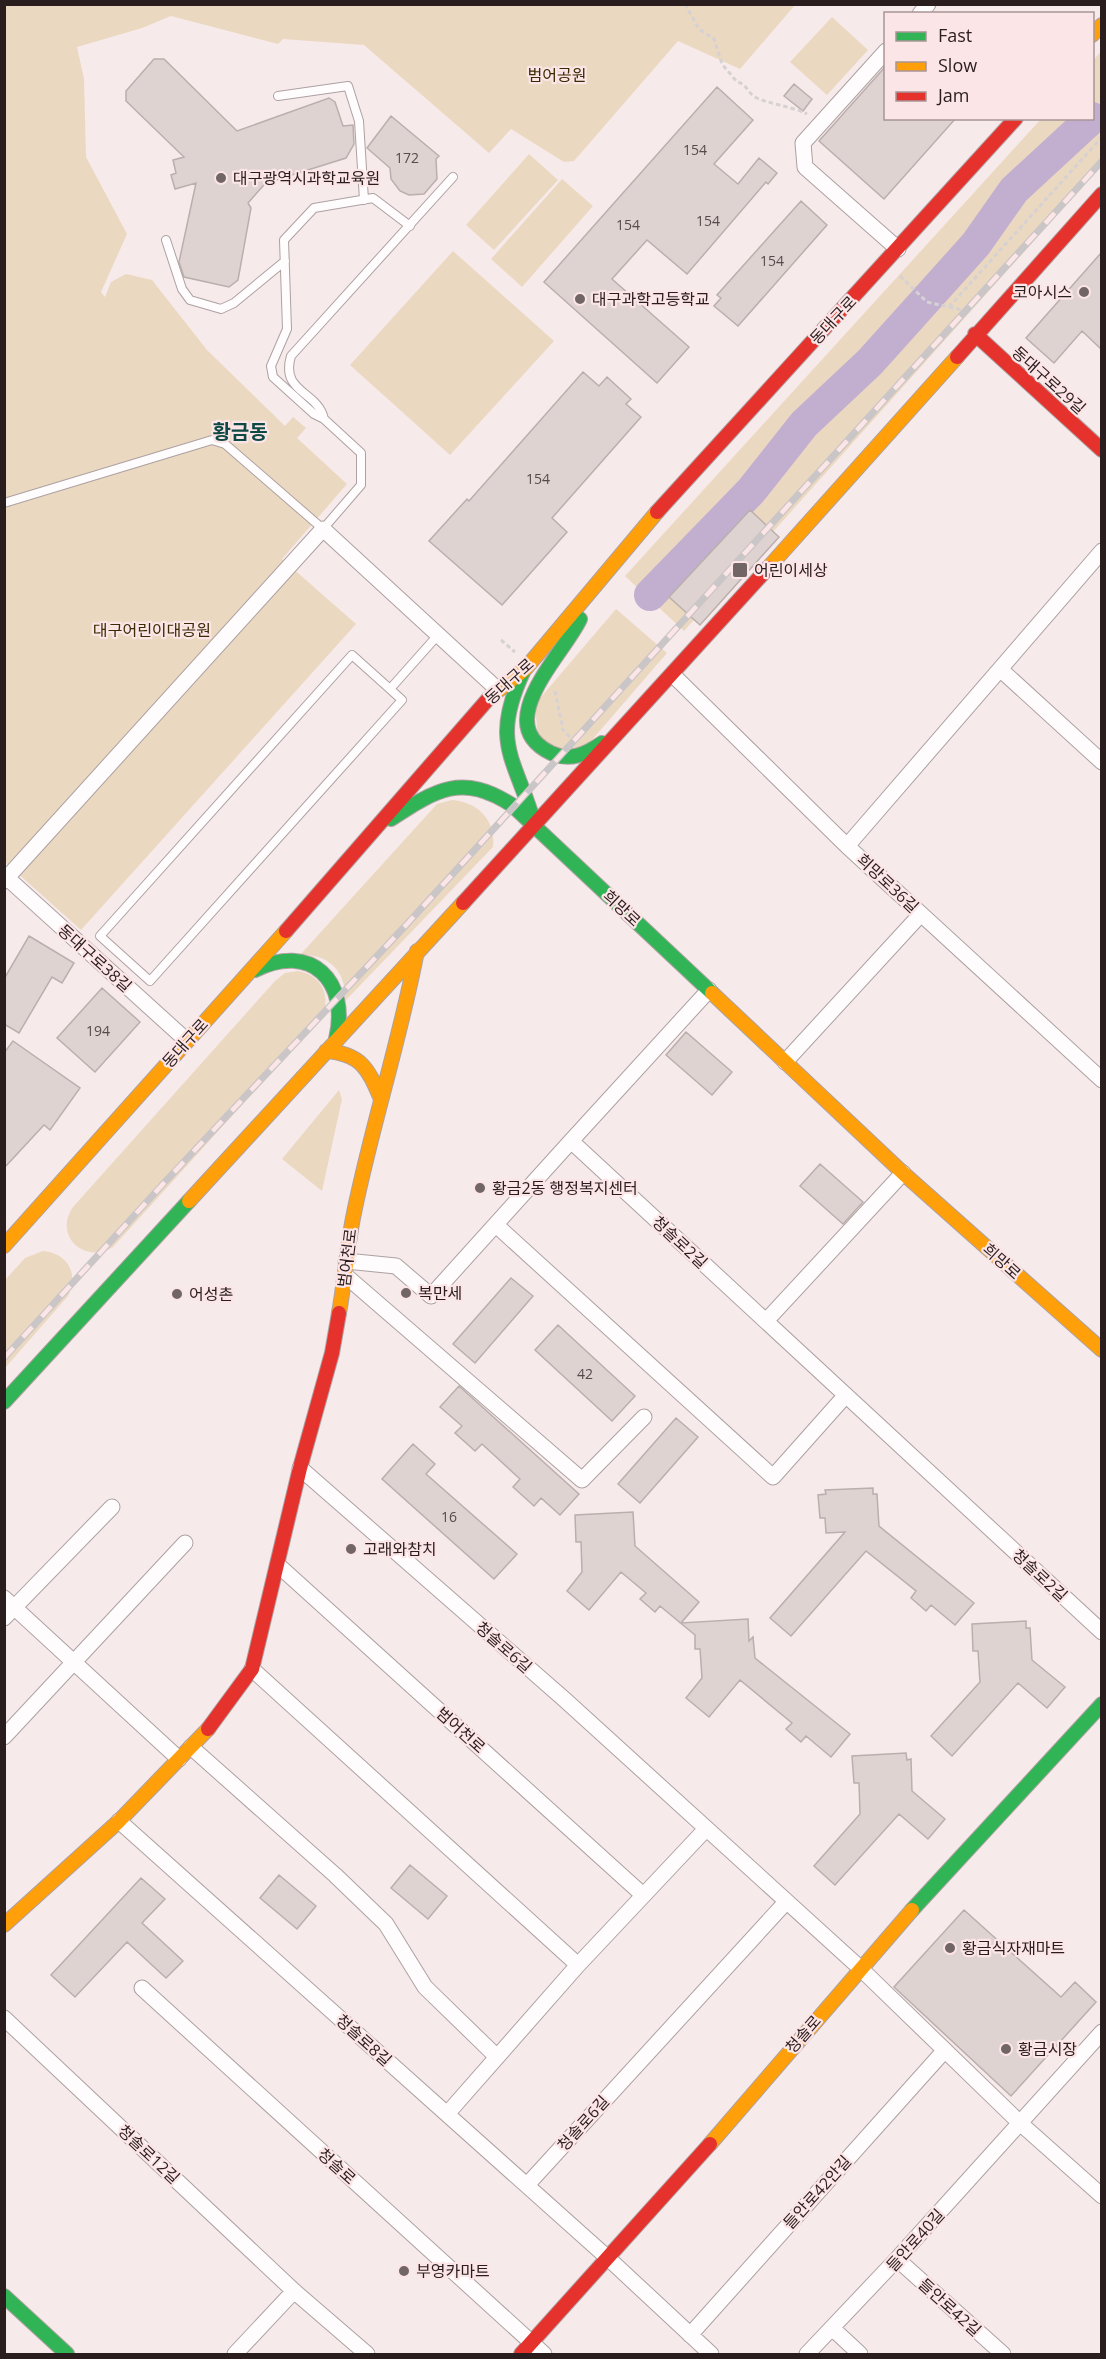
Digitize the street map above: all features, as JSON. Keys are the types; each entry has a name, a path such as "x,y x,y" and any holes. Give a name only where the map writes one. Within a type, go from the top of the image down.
{"main road":[{"name":"동대구로","path":"4,1246 380,826 417,779 497,689 527,667 658,511 1014,120"},
{"path":"4,1402 673,675 1101,194"},
{"name":"동대구로29길","path":"975,334 1101,450"},
{"path":"591,591 575,630 529,704 527,714 531,735 542,748 553,755 575,757 587,753 629,723"},
{"path":"527,667 513,691 508,710 507,748 511,767 529,801 535,826"},
{"name":"희망로","path":"380,826 440,790 459,788 486,790 512,805 903,1173 1101,1350"},
{"name":"범어천로","path":"4,1925 119,1821 191,1747 209,1728 252,1669 300,1468 332,1353 353,1216 381,1099 404,1020 417,951"},
{"path":"236,987 258,967 271,961 293,960 314,966 330,980 340,1000 342,1014 330,1046"},
{"path":"330,1046 360,1060 381,1099"},
{"name":"청솔로","path":"527,2349 609,2259 860,1968 1101,1704"},
{"path":"4,2296 67,2355"}],"street":[{"path":"884,52 803,143 805,167 898,249"},
{"path":"6,878 323,529 497,689"},
{"name":"희망로36길","path":"1101,551 847,846 1101,1080"},
{"path":"1000,669 1101,762"},
{"path":"673,675 847,846"},
{"name":"동대구로38길","path":"6,878 186,1041"},
{"path":"785,1062 921,914"},
{"path":"346,1269 396,1266 431,1296 709,990"},
{"name":"청솔로2길","path":"571,1141 1101,1632"},
{"path":"766,1321 903,1173"},
{"path":"496,1225 773,1477 846,1395"},
{"path":"346,1269 582,1480 644,1417"},
{"name":"청솔로6길","path":"300,1468 564,1699 705,1830 860,1968"},
{"path":"112,1507 8,1607 74,1661 179,1759"},
{"path":"4,1737 185,1543"},
{"name":"범어천로","path":"278,1565 644,1895"},
{"path":"252,1669 578,1965"},
{"path":"191,1747 335,1875 386,1924 425,1987 497,2057"},
{"name":"청솔로8길","path":"119,1821 609,2259"},
{"path":"447,2114 578,1965 705,1830"},
{"name":"청솔로6길","path":"527,2185 786,1902"},
{"path":"860,1968 1020,2123 1101,2196"},
{"name":"청솔로","path":"142,1988 527,2349"},
{"name":"청솔로12길","path":"4,2018 294,2291 367,2355"},
{"name":"들안로40길","path":"807,2355 1099,2040"},
{"name":"들안로42안길","path":"690,2334 945,2050"},
{"path":"609,2259 711,2355"},
{"name":"들안로42길","path":"897,2259 1003,2355"},
{"path":"235,2355 294,2291"},
{"path":"832,2328 860,2355"},
{"path":"527,2349 544,2355"}],"lane":[{"path":"278,96 348,86 358,121 364,200"},
{"path":"324,419 322,409 291,381 288,365 291,356 453,177"},
{"path":"4,503 212,440 225,444 323,529 361,485 361,453 273,377 271,366 287,329 284,240 314,208 373,198 411,226"},
{"path":"166,240 182,289 190,300 221,309 234,303 285,261"},
{"path":"390,689 438,635"},
{"path":"352,655 390,689 402,700 150,981 100,936 352,655"}],"path":[{"path":"685,4 699,29 714,39 722,64 736,82 742,83 755,97 789,105 822,121"},
{"path":"949,307 1101,137"},
{"path":"900,276 927,302 972,312"},
{"path":"501,640 527,667"},
{"path":"544,677 555,687 563,730 587,753"}],"green space":[{"name":"대구어린이대공원","path":"5,5 795,5 740,69 678,41 574,161 564,162 511,129 489,153 364,45 283,39 278,44 171,16 142,28 77,47 84,79 86,157 127,234 101,292 105,297 111,282 126,274 152,280 207,350 285,426 293,417 306,428 297,438 347,484 282,559 356,624 81,930 5,862"},
{"path":"832,17 868,50 827,95 790,62"},
{"path":"1101,51 1101,166 684,631 625,576 1040,120 1094,120 1094,60"},
{"path":"529,154 558,180 494,250 466,225"},
{"path":"562,179 593,206 522,287 491,259"},
{"path":"453,251 554,341 450,455 350,365"},
{"path":"616,609 667,653 585,748 569,753 538,738 535,704"},
{"path":"452,800 470,804 483,814 492,829 493,847 345,1001 343,981 334,966 320,958 300,955 437,804"},
{"path":"298,971 313,977 323,989 325,1003 320,1019 113,1247 102,1252 82,1250 69,1237 67,1228 68,1217 73,1207 275,981 285,973"},
{"path":"339,1090 342,1099 322,1191 282,1159"},
{"path":"43,1251 65,1260 72,1273 71,1288 68,1296 5,1368 5,1280 25,1258"}],"building":[{"name":"대구광역시과학교육원","path":"154,59 164,59 237,131 329,98 335,102 343,126 353,125 354,144 346,158 276,180 271,177 248,203 251,208 238,280 229,287 184,277 179,262 196,183 175,189 171,175 176,173 173,160 184,157 126,101 126,91"},
{"path":"884,68 884,120 954,120 884,199 819,141"},
{"path":"794,84 812,99 803,111 784,96"},
{"path":"717,87 753,120 714,164 738,184 759,158 777,173 768,184 766,182 687,274 647,240 612,279 689,347 657,383 544,282"},
{"path":"391,116 439,156 436,159 437,179 424,194 409,195 400,191 391,179 390,168 367,148"},
{"path":"801,201 827,225 738,326 714,306 721,298 717,295"},
{"name":"코아시스","path":"1101,253 1101,349 1082,331 1054,363 1026,338"},
{"path":"583,372 599,386 607,377 631,399 626,404 641,417 552,518 567,532 502,605 429,541 467,499 469,501"},
{"path":"750,510 779,537 700,625 669,597"},
{"path":"29,936 74,963 62,983 52,977 19,1033 4,1024 4,979"},
{"path":"102,988 140,1022 95,1072 57,1038"},
{"path":"686,1032 732,1072 712,1095 666,1055"},
{"path":"13,1041 80,1088 50,1130 44,1125 4,1168 4,1053"},
{"path":"820,1164 863,1202 843,1224 800,1186"},
{"path":"511,1278 533,1296 475,1363 453,1344"},
{"path":"558,1325 635,1396 612,1421 535,1350"},
{"path":"459,1386 579,1494 560,1515 541,1498 534,1506 513,1487 520,1479 482,1444 475,1451 455,1433 462,1426 440,1407"},
{"path":"676,1418 698,1437 640,1503 618,1484"},
{"path":"413,1444 435,1464 426,1474 517,1554 494,1579 382,1479"},
{"path":"873,1488 873,1494 877,1494 879,1526 974,1603 955,1625 931,1605 926,1611 911,1598 916,1591 866,1551 791,1636 770,1618 845,1532 826,1533 825,1518 820,1518 818,1495 826,1494 825,1490"},
{"path":"633,1512 635,1546 699,1602 681,1623 748,1619 749,1641 753,1637 755,1658 850,1734 831,1757 806,1736 801,1742 786,1729 792,1723 740,1680 709,1717 686,1698 702,1678 700,1649 695,1649 695,1635 660,1606 655,1612 640,1599 646,1593 621,1572 589,1610 567,1591 582,1572 581,1542 576,1542 575,1515"},
{"path":"1026,1621 1026,1628 1030,1628 1032,1660 1065,1687 1047,1708 1018,1683 952,1756 931,1736 980,1682 978,1651 973,1651 972,1624"},
{"path":"906,1753 907,1760 911,1759 912,1791 945,1819 928,1839 899,1814 835,1885 814,1866 860,1814 859,1783 854,1783 852,1756"},
{"path":"410,1865 447,1896 428,1919 391,1888"},
{"path":"279,1875 316,1906 297,1929 260,1898"},
{"path":"141,1878 165,1899 142,1923 183,1961 166,1978 127,1942 75,1997 51,1975"},
{"name":"황금시장","path":"964,1910 1061,1997 1075,1982 1096,2002 1011,2096 894,1987"}],"waterway":[{"path":"650,595 751,491 804,424 870,362 976,244 1014,190 1090,120"}],"railway":[{"path":"4,1358 163,1184 408,923 1102,161"}],"traffic: fast":[{"path":"580,619 537,688 529,706 527,724 534,740 558,756 578,756 602,743"},
{"path":"524,670 508,716 507,734 509,750 535,826"},
{"path":"391,819 422,800 450,789 464,787 494,795 512,805 712,993"},
{"path":"255,970 275,963 293,961 309,964 322,972 331,984 337,1000 339,1018 336,1039"},
{"path":"4,1402 189,1201"},
{"path":"912,1910 1102,1704"},
{"path":"4,2296 67,2354"}],"traffic: slow":[{"path":"1094,33 1102,25"},
{"path":"768,568 957,357"},
{"path":"489,698 526,668 657,512"},
{"path":"189,1201 463,903"},
{"path":"4,1246 286,931"},
{"path":"339,1313 354,1213 403,1017 417,951"},
{"path":"712,993 903,1173 1102,1350"},
{"path":"326,1051 348,1056 362,1065 372,1079 381,1099"},
{"path":"4,1925 119,1821 208,1729"},
{"path":"710,2144 912,1910"}],"traffic: jam":[{"path":"657,512 1014,120"},
{"path":"957,357 1102,194"},
{"path":"975,334 1102,450"},
{"path":"463,903 768,568"},
{"path":"286,931 489,698"},
{"path":"208,1729 252,1669 300,1468 332,1353 339,1313"},
{"path":"521,2354 710,2144"}],"place":[{"name":"대구광역시과학교육원","path":"221,178"},
{"name":"코아시스","path":"1084,292"},
{"name":"대구과학고등학교","path":"580,299"},
{"name":"어린이세상","path":"740,570"},
{"name":"황금2동 행정복지센터","path":"480,1188"},
{"name":"복만세","path":"406,1293"},
{"name":"어성촌","path":"177,1294"},
{"name":"고래와참치","path":"351,1549"},
{"name":"황금식자재마트","path":"950,1948"},
{"name":"황금시장","path":"1006,2049"},
{"name":"부영카마트","path":"404,2271"}],"district":[{"name":"황금동","path":"240,431"}],"park label":[{"name":"범어공원","path":"557,75"}]}
